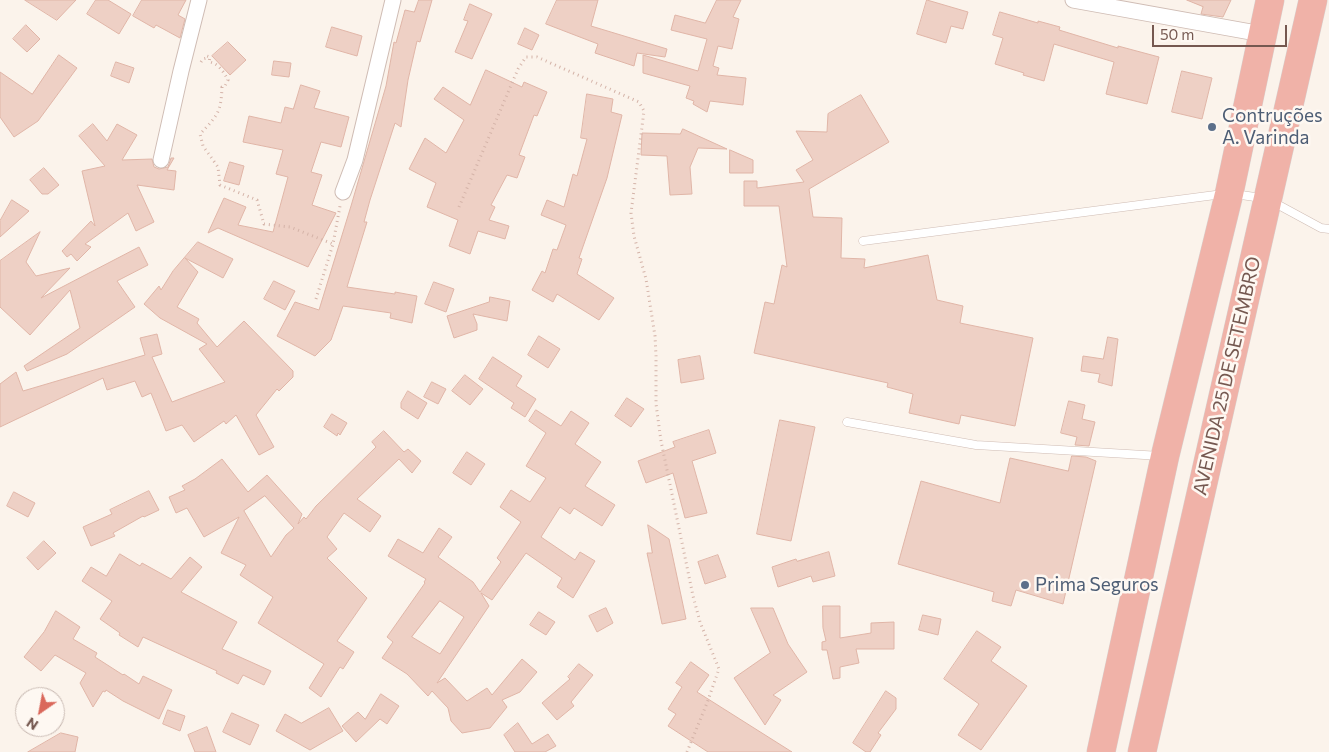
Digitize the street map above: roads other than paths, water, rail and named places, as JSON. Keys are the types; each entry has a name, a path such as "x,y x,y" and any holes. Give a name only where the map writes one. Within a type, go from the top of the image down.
{"highway":[{"path":"1101,752 1165,456 1229,194 1270,0"},
{"name":"AVENIDA 25 DE SETEMBRO","path":"1142,752 1313,0"}],"street":[{"path":"161,160 180,71 199,0"},
{"path":"343,192 355,160 393,0"},
{"path":"1073,0 1262,34"}],"lane":[{"path":"863,242 1229,194 1267,198 1321,228 1329,229"},
{"path":"848,422 976,445 1165,456"}],"place":[{"name":"Contruções A. Varinda","path":"1212,127"},
{"name":"Prima Seguros","path":"1025,585"}]}
